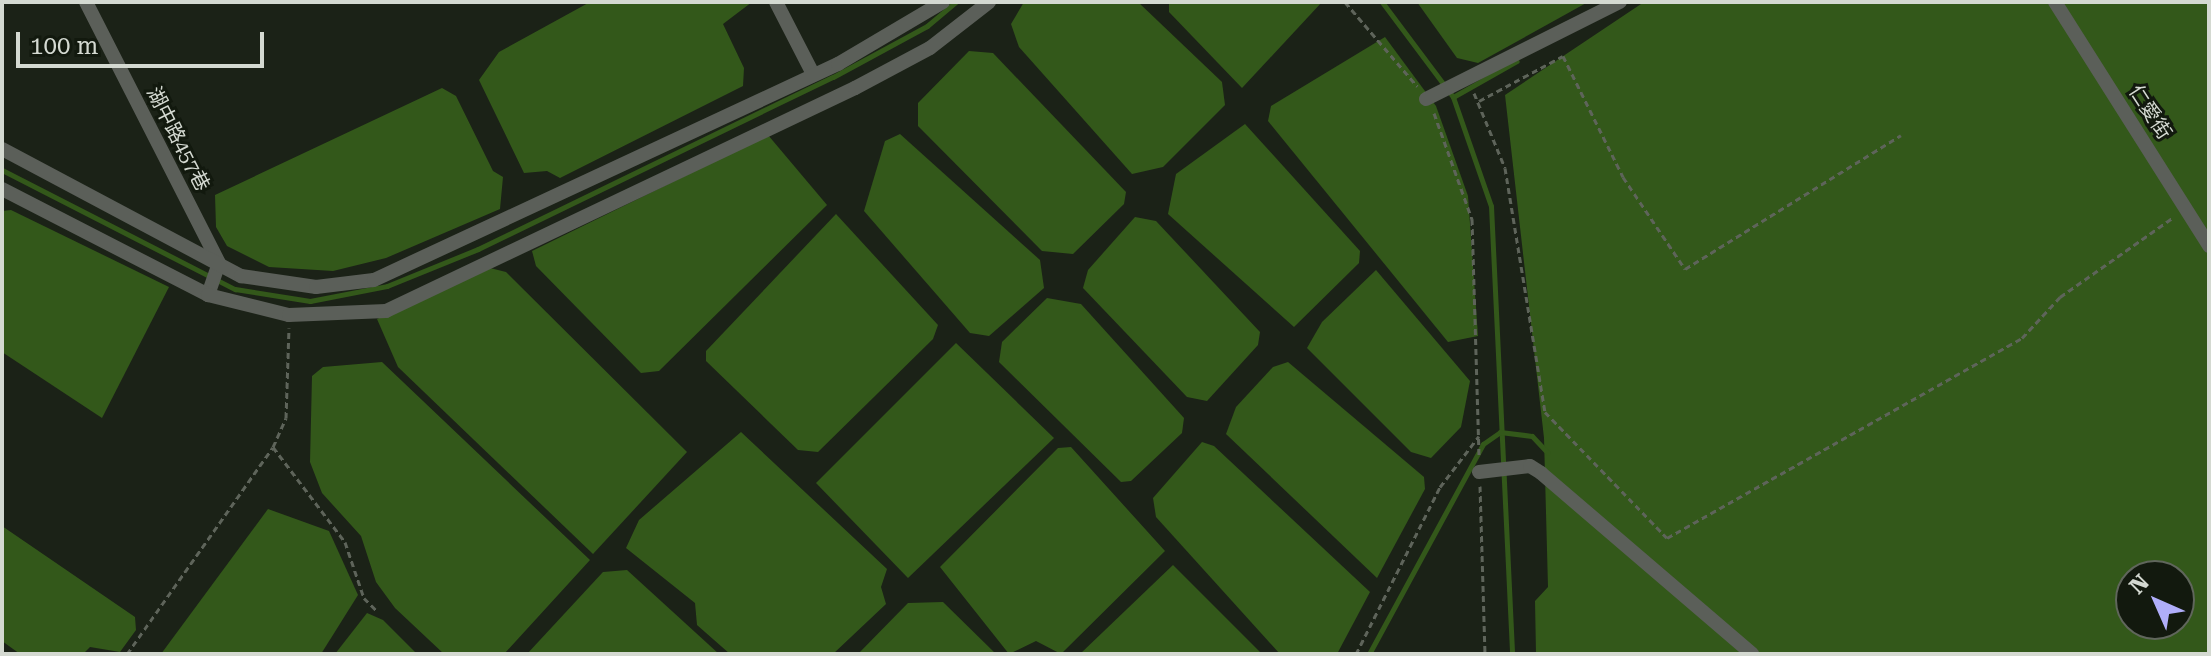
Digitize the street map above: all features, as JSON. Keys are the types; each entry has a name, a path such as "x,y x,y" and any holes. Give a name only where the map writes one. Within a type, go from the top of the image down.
{"street":[{"name":"湖中路457巷","path":"86,2 219,263"},
{"path":"776,2 813,74"},
{"path":"2,149 219,263 262,282 316,287 374,280 813,74 943,2"},
{"path":"2,189 208,295 289,315 386,311 855,88 930,48 989,2"},
{"path":"1430,97 1451,91 1620,2"},
{"name":"仁愛街","path":"2055,2 2188,207 2209,246"},
{"path":"208,295 219,263"},
{"path":"1479,472 1530,466 1541,473 1752,654"}],"path":[{"path":"1345,2 1430,97 1448,138 1472,219 1485,654"},
{"path":"1479,101 1563,56 1623,177 1685,269 1901,135"},
{"path":"1468,82 1479,101 1505,168 1545,412 1667,538 2022,338 2060,297 2188,207"},
{"path":"127,654 273,447 286,418 289,313"},
{"path":"1356,654 1440,487 1479,436"},
{"path":"273,447 345,542 364,598 377,611"}],"shaded area":[{"path":"590,2 752,2 723,24 744,68 743,86 560,178 547,171 524,173 479,80 499,52"},
{"path":"1024,2 1138,2 1222,82 1225,105 1163,167 1132,174 1019,47 1011,24"},
{"path":"1169,2 1322,2 1242,88 1169,12"},
{"path":"1417,2 1588,2 1478,63 1457,58"},
{"path":"1644,2 2209,2 2209,654 1536,654 1535,601 1548,587 1544,438 1505,95"},
{"path":"1385,37 1436,106 1468,196 1478,336 1448,342 1268,121 1271,106"},
{"path":"969,51 993,53 1126,192 1124,204 1073,254 1042,251 918,126 918,103"},
{"path":"442,88 456,96 493,171 503,177 500,209 386,258 333,271 269,267 227,246 216,227 215,195"},
{"path":"1245,124 1360,251 1359,263 1294,327 1168,214 1176,174"},
{"path":"900,134 1040,260 1044,288 989,336 970,333 864,211 885,141"},
{"path":"768,135 827,205 659,371 641,373 536,266 532,251"},
{"path":"11,210 169,287 102,418 2,352 2,211"},
{"path":"836,214 938,325 933,339 818,452 798,450 706,361 706,351"},
{"path":"1135,217 1156,221 1260,332 1258,345 1207,401 1187,397 1083,288 1088,270"},
{"path":"486,267 506,272 687,452 593,554 398,367 377,319"},
{"path":"1376,270 1470,381 1461,427 1431,458 1411,452 1307,348 1322,322"},
{"path":"1047,298 1081,304 1184,418 1182,433 1131,481 1121,482 999,362 1002,342"},
{"path":"956,343 1054,438 908,578 816,483"},
{"path":"382,362 590,560 504,654 444,654 395,608 376,582 361,536 322,493 310,462 312,376 323,367"},
{"path":"1288,362 1424,477 1425,489 1377,578 1226,434 1236,407 1273,367"},
{"path":"741,432 887,569 881,587 886,604 833,654 730,654 697,625 695,603 626,548 639,520"},
{"path":"1202,442 1214,446 1370,592 1337,654 1280,654 1156,517 1153,498"},
{"path":"1071,447 1165,551 1061,654 1036,641 1009,654 940,567 1058,448"},
{"path":"268,509 329,531 358,595 321,654 161,654"},
{"path":"2,526 135,617 136,630 120,652 90,647 83,654 20,654 2,641"},
{"path":"1173,565 1262,654 1080,654"},
{"path":"627,570 719,654 527,654 603,572"},
{"path":"943,602 996,654 858,654 908,603"},
{"path":"367,613 383,620 417,654 335,654"}],"waterway":[{"path":"2,170 235,289 310,301 387,286 478,249 833,77 927,26 956,2"},
{"path":"1382,2 1453,97 1491,206 1512,654"},
{"path":"1453,97 1517,61"},
{"path":"1369,654 1483,444 1500,432 1532,436 1548,453"}]}
